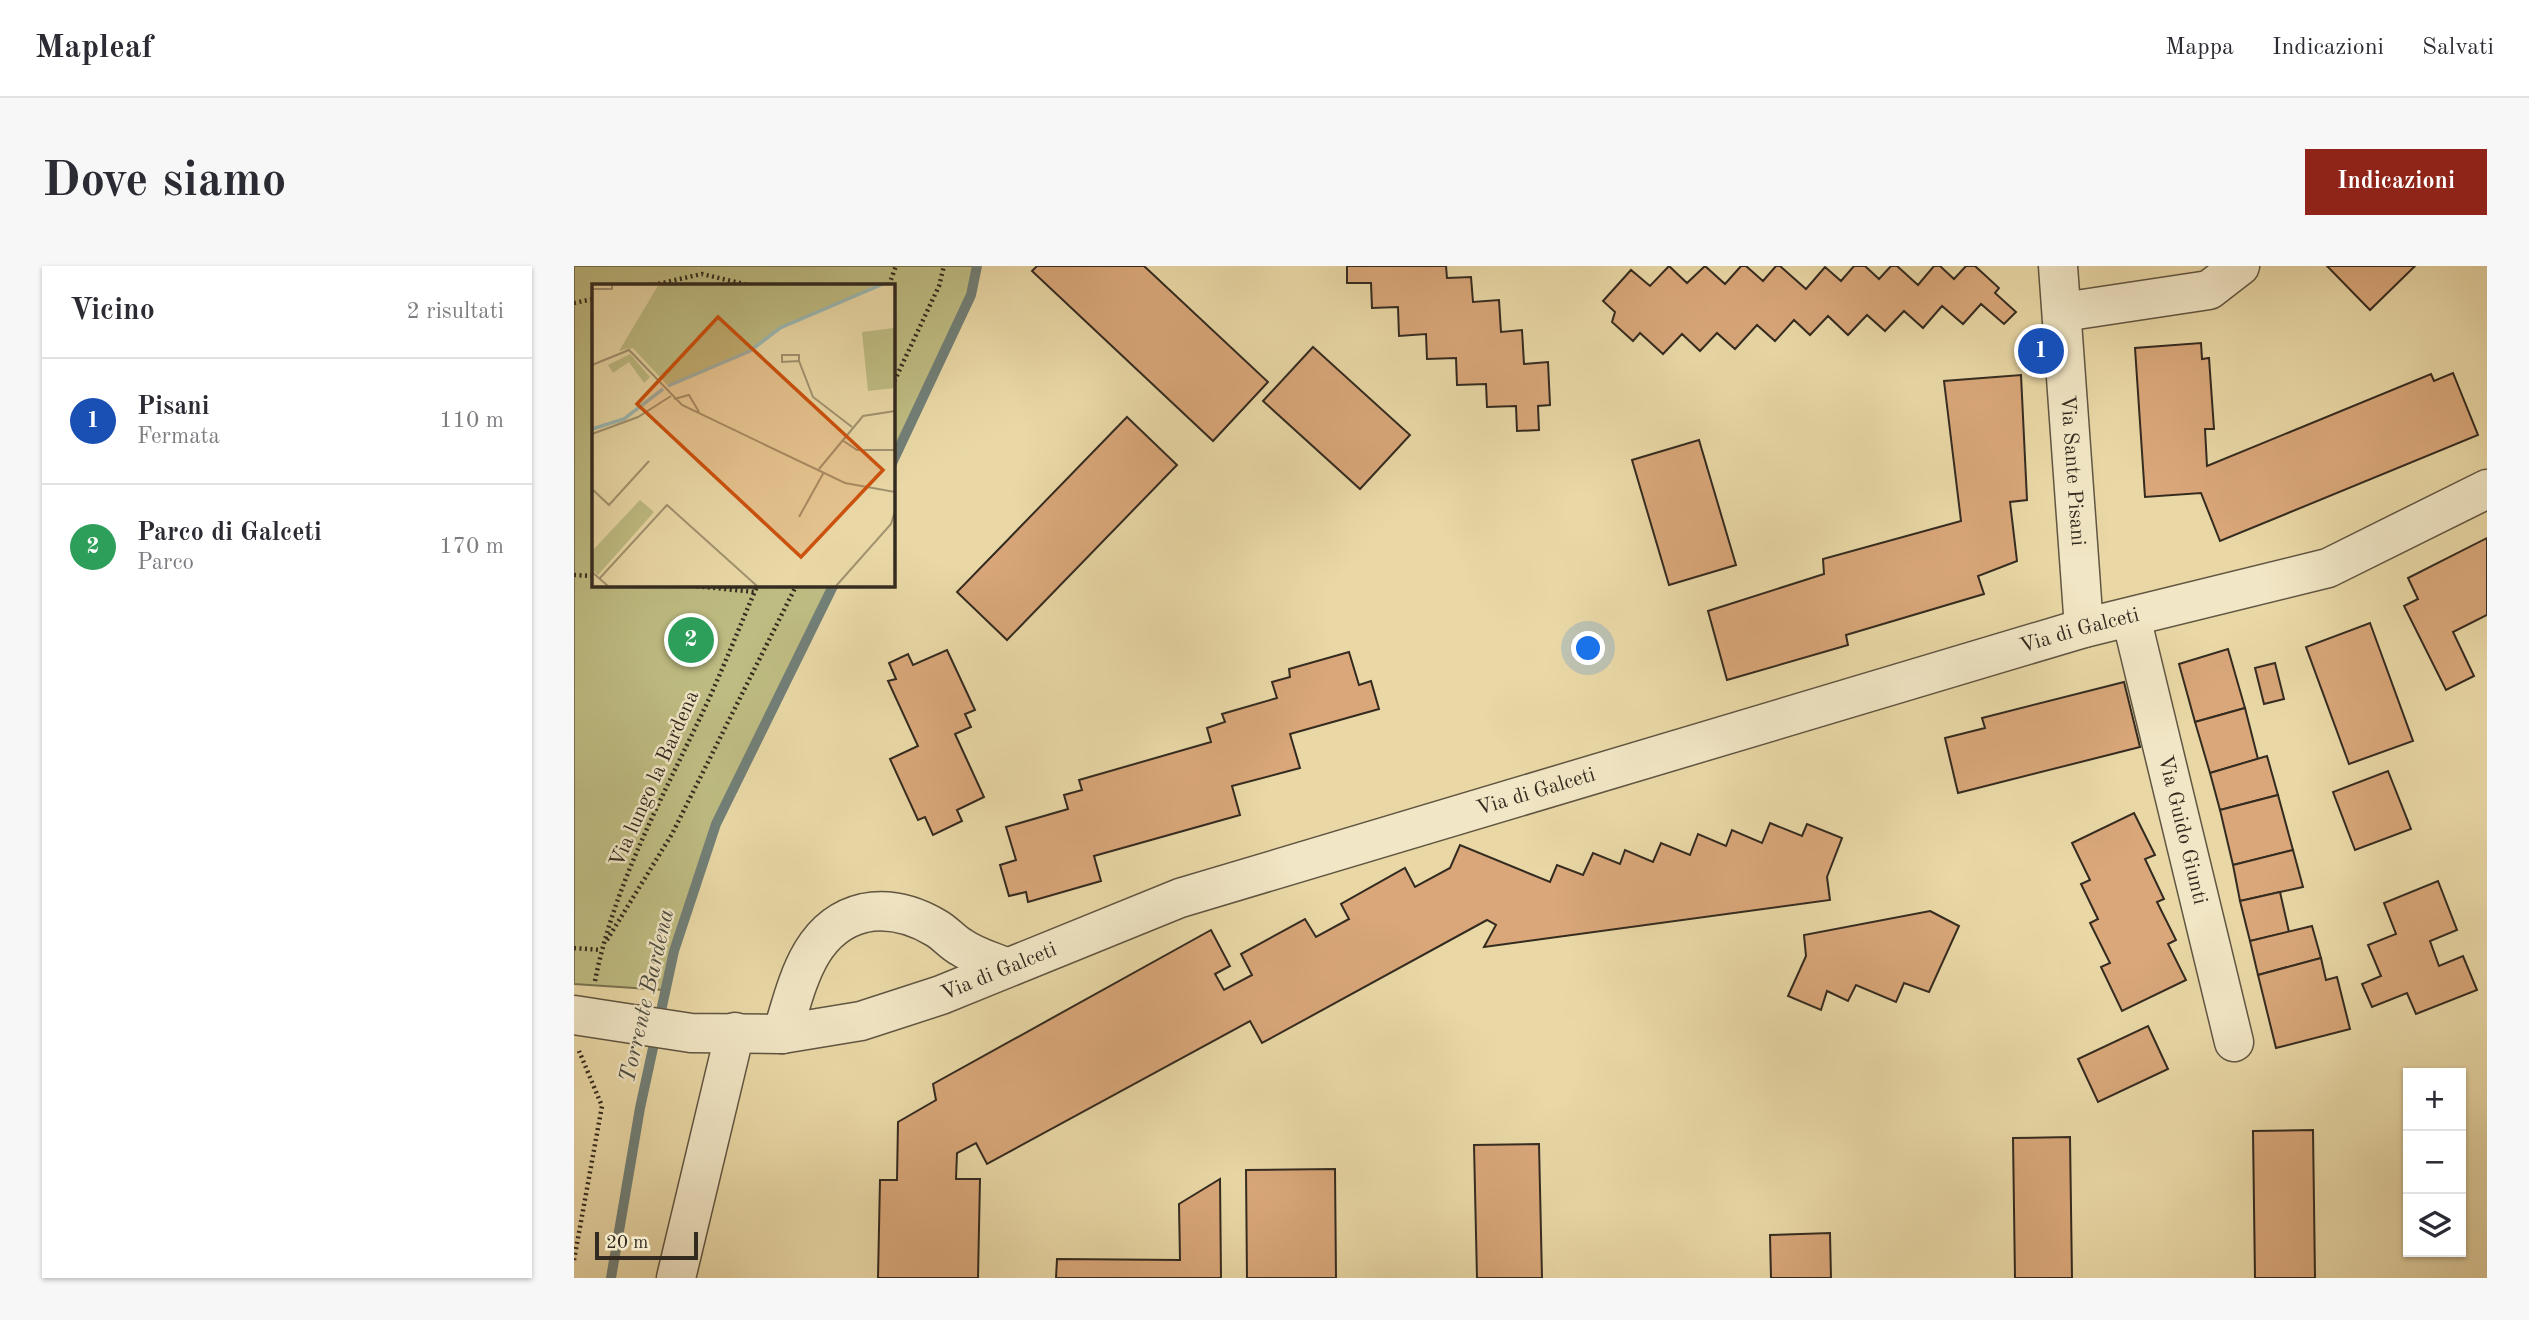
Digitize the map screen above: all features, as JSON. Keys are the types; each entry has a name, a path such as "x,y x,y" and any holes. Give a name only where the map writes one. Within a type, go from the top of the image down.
{"street":[{"name":"Via Sante Pisani","path":"2058,266 2084,628"},
{"path":"2063,312 2209,290 2240,266"},
{"name":"Via di Galceti","path":"580,1015 691,1033 782,1034 861,1021 941,995 1180,898 2084,628 2328,568 2487,489"},
{"name":"Via Guido Giunti","path":"2131,617 2234,1042"},
{"path":"782,1034 799,977 811,953 826,932 848,917 879,910 908,915 937,928 962,948 1005,967"},
{"path":"676,1278 735,1032"}],"path":[{"path":"889,284 896,266"},
{"path":"894,382 939,286 944,266"},
{"path":"657,284 702,274 744,284"},
{"path":"574,303 592,299"},
{"path":"574,575 592,576"},
{"path":"695,586 755,592"},
{"name":"Via lungo la Bardena","path":"601,950 638,847 700,718 757,586"},
{"path":"574,948 601,950 672,834 796,586"},
{"path":"574,1259 602,1106 578,1054 580,1015"}],"shaded area":[{"path":"574,266 977,266 971,295 894,461 894,284 592,284 592,586 834,586 716,824 674,951 664,990 574,984"}],"building":[{"path":"1037,266 1144,266 1268,382 1213,441 1032,271"},
{"path":"1347,266 1446,266 1447,278 1471,277 1473,302 1499,300 1501,332 1522,330 1524,364 1548,362 1550,405 1538,406 1539,430 1517,431 1516,406 1487,407 1486,384 1457,385 1456,358 1427,359 1426,334 1399,336 1398,307 1372,308 1371,283 1347,283"},
{"path":"1669,266 1687,283 1705,266 1725,284 1741,266 1746,266 1763,281 1776,266 1780,266 1806,289 1825,267 1841,281 1854,266 1865,266 1879,279 1891,266 1897,266 1918,285 1934,266 1940,266 1954,279 1966,266 1975,266 1999,288 1995,293 2016,312 2004,324 1981,304 1963,324 1942,306 1923,328 1904,311 1885,331 1867,315 1848,335 1828,316 1810,335 1794,320 1775,341 1757,325 1735,349 1717,333 1700,351 1682,334 1663,354 1640,333 1633,341 1612,322 1615,312 1603,301 1631,270 1650,286"},
{"path":"2327,266 2415,266 2370,310"},
{"path":"2201,343 2202,359 2209,358 2214,429 2205,429 2207,466 2431,374 2434,381 2453,373 2478,435 2220,541 2201,493 2145,497 2135,348"},
{"path":"1313,347 1410,435 1360,489 1263,401"},
{"path":"2021,375 2027,500 2010,502 2017,561 1978,576 1984,594 1846,635 1848,645 1727,680 1708,611 1824,574 1823,559 1961,521 1944,381"},
{"path":"1127,417 1177,465 1007,640 957,592"},
{"path":"1699,440 1736,565 1669,585 1632,460"},
{"path":"2487,538 2487,615 2453,632 2474,676 2446,690 2404,606 2418,599 2408,578"},
{"path":"2370,623 2413,741 2349,764 2306,647"},
{"path":"2228,649 2245,708 2195,722 2179,664"},
{"path":"947,650 975,710 965,714 971,727 955,734 984,797 957,810 962,821 933,835 925,817 918,820 890,759 918,746 888,681 896,679 889,663 908,654 913,665"},
{"path":"1349,652 1359,685 1371,681 1379,709 1290,734 1300,768 1232,786 1240,815 1094,856 1101,881 1028,902 1026,892 1009,896 1000,865 1016,860 1006,827 1068,809 1064,795 1082,790 1079,780 1211,742 1207,728 1225,722 1222,714 1277,698 1272,682 1290,677 1289,669"},
{"path":"2275,663 2284,699 2264,704 2255,668"},
{"path":"2124,682 2140,747 1958,793 1945,738 1985,728 1982,718"},
{"path":"2245,708 2258,759 2210,773 2195,722"},
{"path":"2267,756 2278,795 2220,810 2210,773"},
{"path":"2388,771 2411,829 2355,850 2333,792"},
{"path":"2278,795 2293,850 2233,865 2220,810"},
{"path":"2134,813 2155,855 2145,859 2164,899 2157,902 2176,940 2168,944 2186,980 2122,1011 2101,967 2110,963 2090,923 2098,919 2081,884 2090,880 2072,843"},
{"path":"1770,823 1802,836 1807,824 1842,838 1827,877 1830,900 1484,947 1496,925 1487,920 1262,1043 1250,1021 987,1164 976,1143 957,1153 956,1179 980,1179 978,1278 878,1278 880,1180 897,1180 898,1122 936,1100 933,1084 1211,930 1230,966 1215,974 1224,990 1252,975 1241,954 1305,919 1316,937 1349,919 1341,904 1405,868 1415,887 1450,868 1460,845 1550,882 1557,865 1583,875 1593,853 1620,864 1625,850 1653,862 1661,843 1690,855 1698,834 1726,846 1732,830 1762,843"},
{"path":"2293,850 2303,887 2240,901 2233,865"},
{"path":"2438,881 2457,930 2430,941 2439,966 2463,956 2477,990 2416,1014 2407,993 2372,1007 2362,984 2381,976 2368,945 2396,934 2384,903"},
{"path":"2280,892 2289,932 2250,941 2240,901"},
{"path":"1930,911 1959,926 1929,992 1904,983 1896,1002 1856,985 1848,1001 1827,991 1821,1010 1788,996 1806,956 1804,935"},
{"path":"2312,926 2321,958 2258,975 2250,941"},
{"path":"2321,958 2326,980 2337,977 2350,1029 2276,1048 2258,975"},
{"path":"2148,1026 2168,1069 2098,1102 2078,1059"},
{"path":"2313,1130 2315,1278 2255,1278 2253,1131"},
{"path":"2070,1137 2072,1278 2015,1278 2013,1138"},
{"path":"1539,1144 1542,1278 1477,1278 1474,1145"},
{"path":"1335,1169 1336,1278 1247,1278 1246,1170"},
{"path":"1220,1179 1221,1278 1056,1278 1057,1259 1180,1260 1179,1204"},
{"path":"1830,1233 1831,1278 1771,1278 1770,1235"}],"waterway":[{"name":"Torrente Bardena","path":"894,459 971,295 977,266"},
{"name":"Torrente Bardena","path":"611,1278 640,1108 674,951 716,824 833,586"}],"place":[{"name":"Pisani","path":"2041,351"},
{"name":"Parco di Galceti","path":"691,640"}]}
